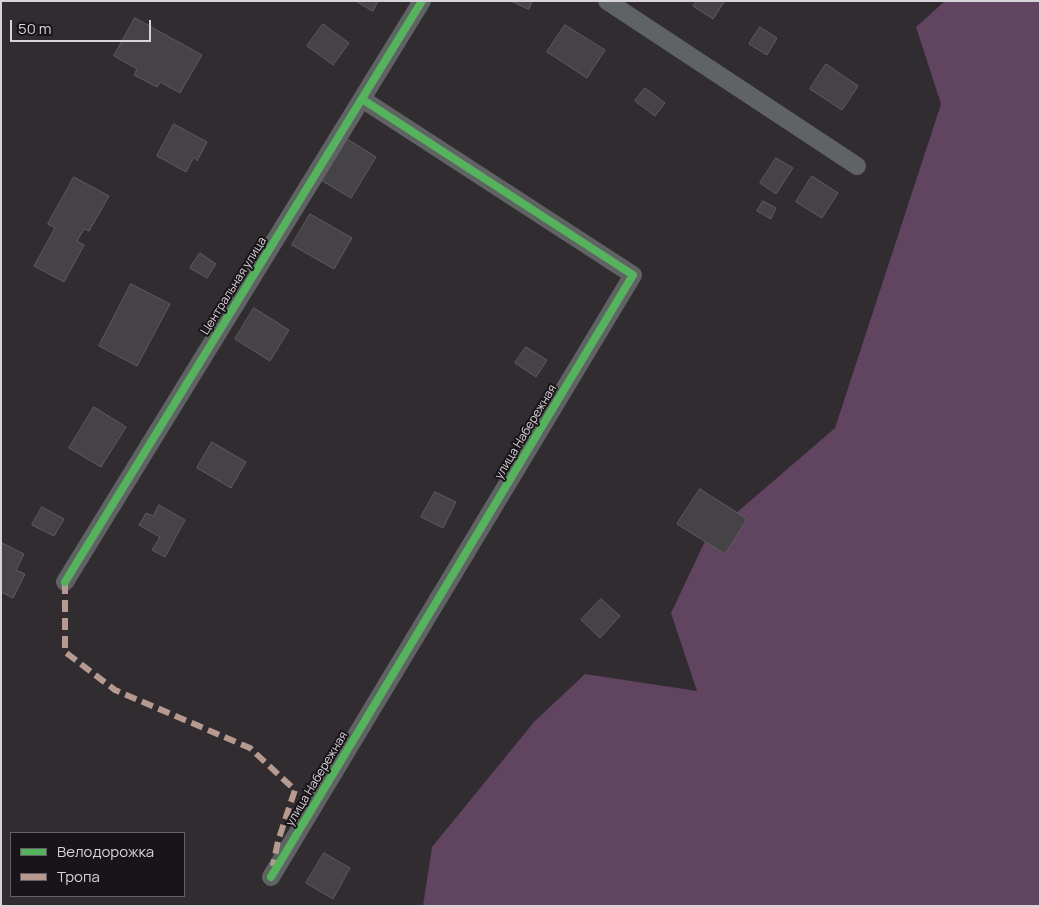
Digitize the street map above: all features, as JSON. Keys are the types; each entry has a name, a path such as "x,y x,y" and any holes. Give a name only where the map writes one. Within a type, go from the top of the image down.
{"street":[{"name":"Центральная улица","path":"65,582 422,1"},
{"path":"607,1 857,166"},
{"name":"улица Набережная","path":"271,877 633,275 362,99"}],"shaded area":[{"path":"945,1 1040,1 1040,906 423,906 432,847 534,722 585,674 697,691 671,613 706,539 835,428 941,104 916,27"}],"building":[{"path":"356,1 378,1 373,11"},
{"path":"511,1 532,1 529,9"},
{"path":"697,1 724,2 713,19 693,6"},
{"path":"135,18 202,55 180,93 160,82 157,87 134,75 137,69 114,56"},
{"path":"323,24 349,43 333,65 307,46"},
{"path":"565,25 605,50 587,78 547,52"},
{"path":"760,27 777,38 767,55 749,44"},
{"path":"826,64 858,86 842,110 810,89"},
{"path":"645,88 665,103 655,116 635,101"},
{"path":"174,124 207,142 197,161 194,157 186,172 157,156"},
{"path":"344,137 376,157 351,198 319,179"},
{"path":"776,158 793,168 776,194 760,183"},
{"path":"812,176 838,193 822,218 796,202"},
{"path":"74,177 109,196 89,231 84,229 77,241 84,245 64,282 34,266 55,228 48,224"},
{"path":"763,201 776,208 771,219 757,211"},
{"path":"310,214 352,238 334,269 292,245"},
{"path":"200,253 216,264 207,278 190,268"},
{"path":"131,284 170,304 137,366 99,346"},
{"path":"254,308 289,330 270,361 235,339"},
{"path":"526,347 547,360 536,377 515,363"},
{"path":"94,407 126,427 101,467 69,448"},
{"path":"212,442 246,462 231,488 197,468"},
{"path":"700,489 747,519 725,554 677,524"},
{"path":"435,492 456,502 443,528 421,517"},
{"path":"159,505 185,520 165,557 152,550 160,537 139,525 146,513 153,516"},
{"path":"42,507 64,519 54,536 32,525"},
{"path":"2,543 24,554 16,570 25,574 13,598 1,592"},
{"path":"601,599 620,616 600,638 581,620"},
{"path":"324,853 350,868 333,899 306,883"}],"marked path":[{"path":"65,582 65,652 115,690 250,748 295,790 278,841 273,866"}],"cycle path":[{"path":"65,582 422,1"},
{"path":"271,877 633,275 362,99"}]}
